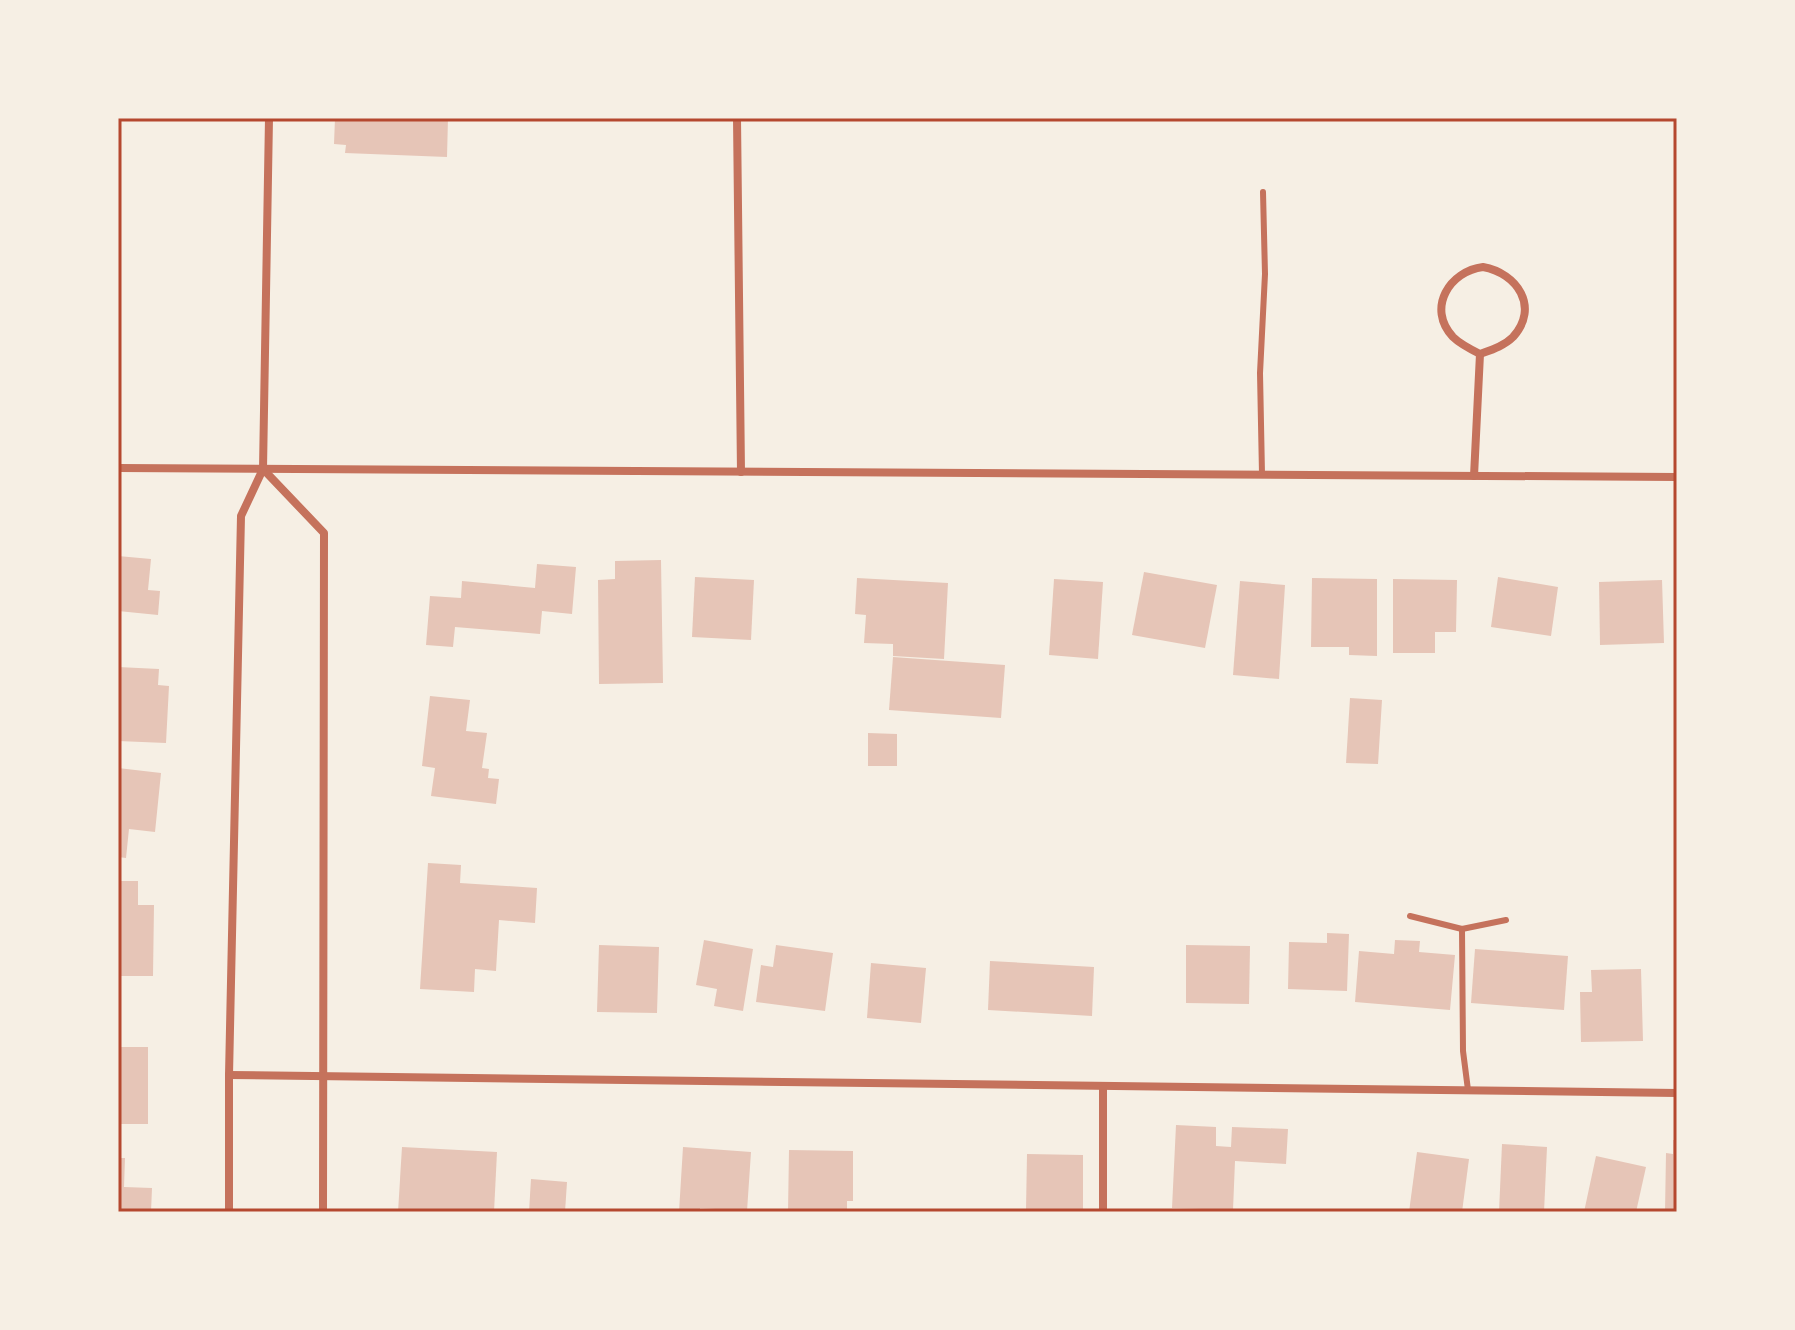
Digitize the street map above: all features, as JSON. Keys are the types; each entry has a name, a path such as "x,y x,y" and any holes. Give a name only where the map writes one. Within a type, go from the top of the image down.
{"street":[{"path":"229,1212 241,516 263,469 269,118"},
{"path":"737,118 741,472"},
{"path":"1483,267 1508,275 1523,297 1525,310 1522,324 1506,344 1480,354 1454,339 1445,327 1441,314 1447,286 1470,269 1483,267"},
{"path":"1474,476 1480,354"},
{"path":"118,468 1677,477"},
{"path":"263,469 324,533 323,1212"},
{"path":"229,1075 1677,1093"},
{"path":"1103,1086 1103,1212"}],"lane":[{"path":"1262,474 1263,192"},
{"path":"1410,916 1462,929 1506,920"},
{"path":"1462,929 1463,1051 1468,1090"}],"building":[{"path":"335,118 448,118 447,157 345,153 346,145 334,144"},
{"path":"118,556 151,559 148,590 160,591 158,615 118,611"},
{"path":"661,560 663,683 599,684 598,580 615,579 615,561"},
{"path":"537,564 576,567 572,614 542,611 540,634 455,627 453,647 426,645 430,596 461,598 462,581 535,588"},
{"path":"1144,572 1217,585 1205,648 1132,635"},
{"path":"695,577 754,580 751,640 692,637"},
{"path":"1498,577 1558,587 1551,636 1491,627"},
{"path":"857,578 948,583 944,659 893,656 893,644 864,643 866,615 855,614"},
{"path":"1312,578 1377,579 1377,656 1349,655 1349,647 1311,647"},
{"path":"1054,579 1103,582 1098,659 1049,655"},
{"path":"1393,579 1457,580 1456,632 1435,632 1435,653 1393,653"},
{"path":"1662,580 1664,643 1600,645 1599,582"},
{"path":"1240,581 1285,585 1279,679 1233,675"},
{"path":"893,657 1005,665 1001,718 889,710"},
{"path":"118,667 159,669 158,685 169,686 166,743 118,741"},
{"path":"430,696 470,700 466,731 487,733 482,768 489,769 488,778 499,779 496,804 431,796 435,768 422,766"},
{"path":"1350,698 1382,700 1378,764 1346,763"},
{"path":"868,733 897,734 897,766 868,766"},
{"path":"118,768 161,773 155,832 129,829 126,858 118,857"},
{"path":"428,863 461,865 460,883 537,888 535,923 499,920 496,971 475,969 474,992 420,989"},
{"path":"118,881 138,881 138,905 154,905 153,976 118,976"},
{"path":"1327,933 1349,934 1347,991 1288,989 1289,942 1327,943"},
{"path":"704,940 753,949 743,1011 714,1006 717,989 696,985"},
{"path":"1395,940 1420,941 1419,952 1455,955 1450,1010 1355,1002 1359,951 1394,954"},
{"path":"599,945 659,947 657,1013 597,1012"},
{"path":"776,945 833,953 825,1011 756,1002 761,965 773,967"},
{"path":"1186,945 1250,946 1249,1004 1186,1003"},
{"path":"1475,949 1568,956 1564,1010 1471,1003"},
{"path":"990,961 1094,967 1092,1016 988,1010"},
{"path":"871,963 926,968 921,1023 867,1018"},
{"path":"1641,969 1643,1041 1581,1042 1580,992 1592,992 1591,970"},
{"path":"118,1047 148,1047 148,1124 118,1124"},
{"path":"1176,1125 1216,1127 1216,1146 1231,1147 1232,1127 1288,1129 1286,1164 1235,1161 1233,1210 1172,1208"},
{"path":"1673,1140 1677,1140 1677,1212 1665,1212 1666,1153 1673,1154"},
{"path":"1502,1144 1547,1147 1544,1212 1499,1212"},
{"path":"402,1147 497,1152 494,1212 398,1212"},
{"path":"683,1147 751,1152 747,1211 700,1208 700,1212 679,1212"},
{"path":"789,1150 853,1151 853,1201 847,1201 847,1212 788,1212"},
{"path":"1417,1152 1469,1159 1462,1212 1409,1212"},
{"path":"1027,1154 1083,1155 1083,1211 1026,1210"},
{"path":"1596,1156 1646,1167 1636,1212 1584,1212"},
{"path":"118,1158 125,1158 124,1187 152,1188 151,1212 118,1212"},
{"path":"531,1179 567,1182 565,1212 529,1212"}]}
